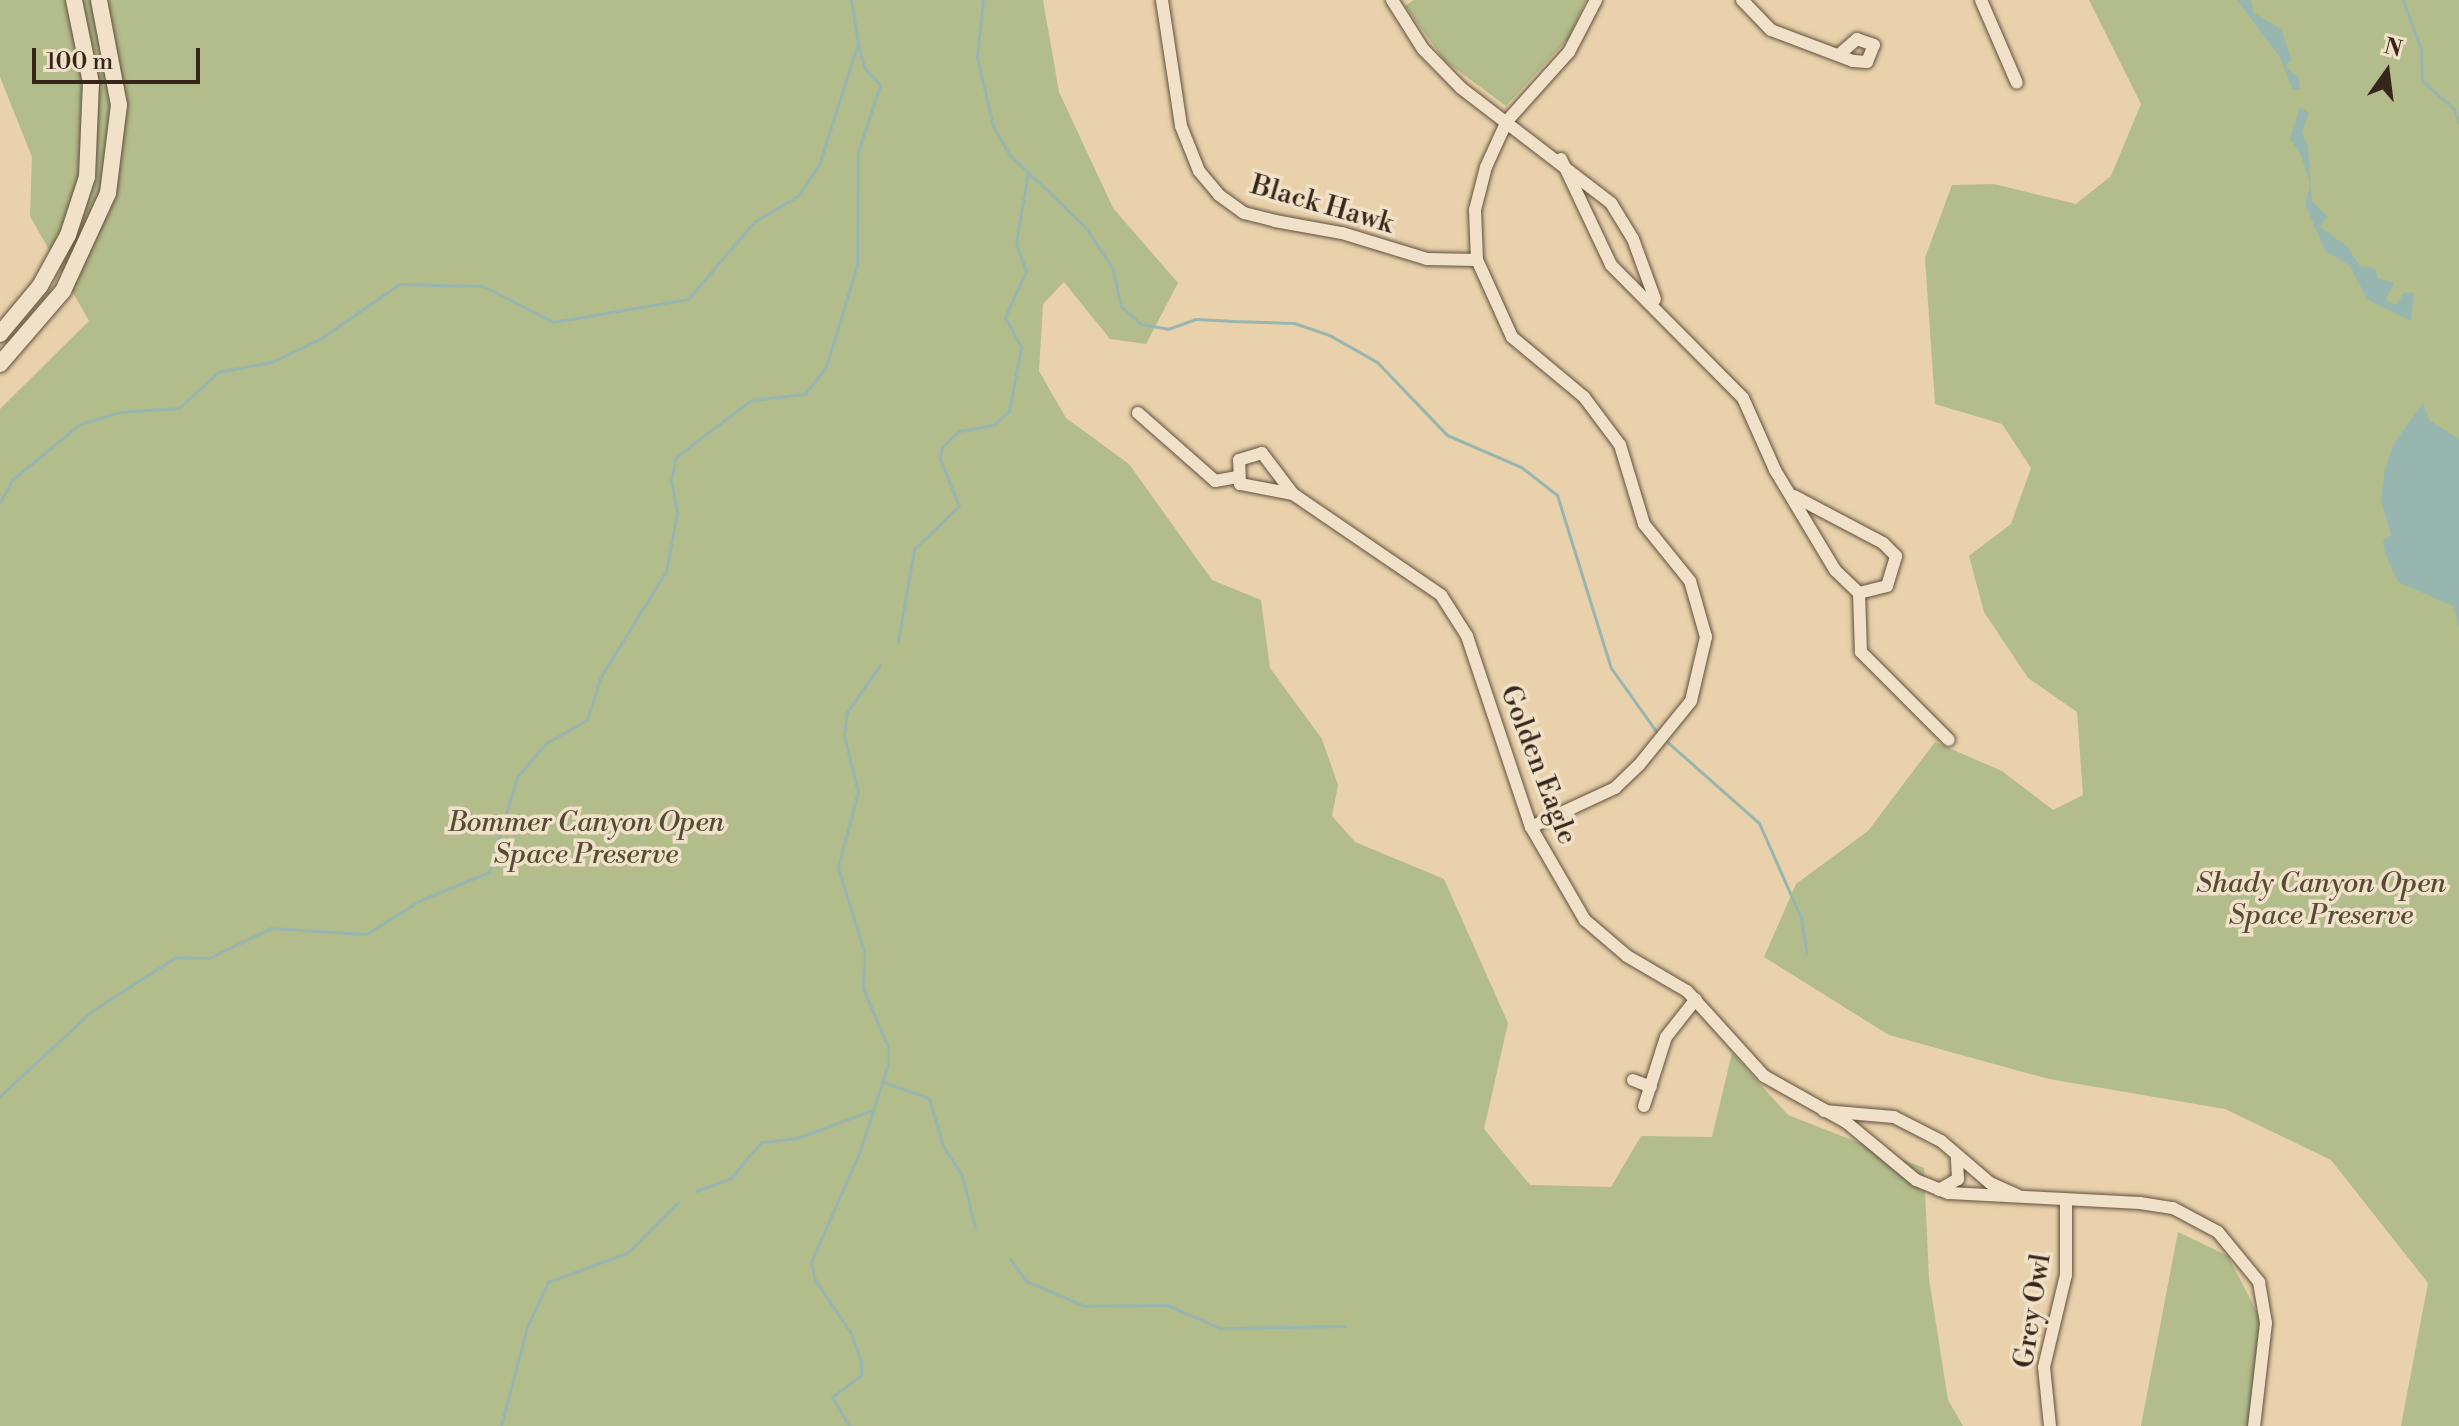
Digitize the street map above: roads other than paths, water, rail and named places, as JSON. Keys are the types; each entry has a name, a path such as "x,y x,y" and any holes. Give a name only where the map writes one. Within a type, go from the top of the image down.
{"street":[{"path":"0,334 40,286 68,235 87,177 91,83 74,0"},
{"path":"0,364 63,291 108,193 119,105 99,0"},
{"name":"Black Hawk","path":"1162,0 1181,126 1199,171 1219,195 1244,213 1402,253 1477,260"},
{"path":"1392,0 1442,69 1561,159 1611,203 1633,239 1660,309"},
{"path":"1531,827 1615,788 1639,765 1691,701 1706,637 1690,581 1644,524 1620,445 1584,397 1512,337 1477,260 1479,188 1507,121 1569,52 1596,0"},
{"path":"1742,0 1771,30 1841,53"},
{"path":"1981,0 2017,83"},
{"path":"1561,159 1600,249 1743,398 1760,443 1794,496 1817,544 1859,593 1861,652 1949,740"},
{"path":"1138,413 1215,481 1238,477"},
{"name":"Golden Eagle","path":"1293,494 1259,490 1238,477 1239,460 1262,453 1293,494 1414,572 1457,616 1531,827 1557,878 1601,938 1696,999 1764,1076 1821,1111 1846,1122 1893,1165 1939,1190 2173,1208 2218,1232 2242,1256 2259,1282 2266,1323 2254,1426"},
{"path":"1794,496 1850,521 1896,556 1887,586 1859,593"},
{"path":"1644,1106 1666,1037 1696,999"},
{"path":"1633,1080 1651,1087"},
{"name":"Golden Eagle","path":"1821,1111 1894,1117 1956,1154 1990,1183 2027,1199"},
{"path":"1939,1190 1958,1179 1956,1154"},
{"name":"Grey Owl","path":"2050,1426 2044,1367 2066,1275 2066,1202"}],"water":[{"path":"2237,0 2251,0 2253,12 2281,29 2291,59 2286,67 2299,78 2300,90 2292,89 2281,59"},
{"path":"2300,107 2309,113 2302,133 2308,146 2312,201 2327,216 2320,227 2347,246 2360,266 2375,268 2378,278 2394,283 2386,300 2395,305 2405,292 2414,293 2411,321 2368,300 2349,265 2325,251 2305,204 2310,185 2301,155 2290,139"},
{"path":"2423,403 2429,420 2459,439 2459,627 2453,606 2398,582 2385,553 2383,540 2391,535 2381,500 2385,469 2394,443"}],"waterway":[{"path":"0,502 13,479 80,424 120,412 179,408 218,372 271,362 320,339 399,284 483,286 553,322 688,299 754,222 798,196 819,165 858,43 851,0"},
{"path":"983,0 977,57 993,126 1010,155 1086,228 1112,267 1121,306 1141,324 1168,329 1195,319 1294,323 1331,336 1377,362 1447,435 1521,467 1557,495 1611,668 1658,734"},
{"path":"2403,0 2421,49 2422,81 2454,109 2459,123"},
{"path":"0,1096 93,1010 176,957 209,958 271,928 366,934 421,900 489,872 517,777 546,743 587,720 600,678 666,571 677,514 671,480 676,457 751,400 805,394 826,367 857,265 858,152 880,85 864,67 858,43"},
{"path":"898,642 914,549 959,506 940,459 942,447 959,431 994,425 1009,411 1021,347 1005,317 1026,271 1016,243 1028,172"},
{"path":"849,1426 832,1397 861,1375 861,1362 851,1333 815,1280 811,1262 860,1151 888,1064 888,1047 863,988 864,952 838,867 858,792 844,735 847,712 880,665"},
{"path":"1664,739 1759,823 1801,918 1807,954"},
{"path":"883,1082 929,1098 943,1146 962,1175 975,1227"},
{"path":"696,1191 731,1178 761,1142 797,1138 870,1111"},
{"path":"501,1426 527,1327 548,1282 627,1253 678,1202"},
{"path":"1010,1259 1026,1281 1085,1306 1167,1305 1220,1328 1345,1326"}],"park label":[{"name":"Bommer Canyon Open Space Preserve","path":"586,839"},
{"name":"Shady Canyon Open Space Preserve","path":"2321,900"}]}
